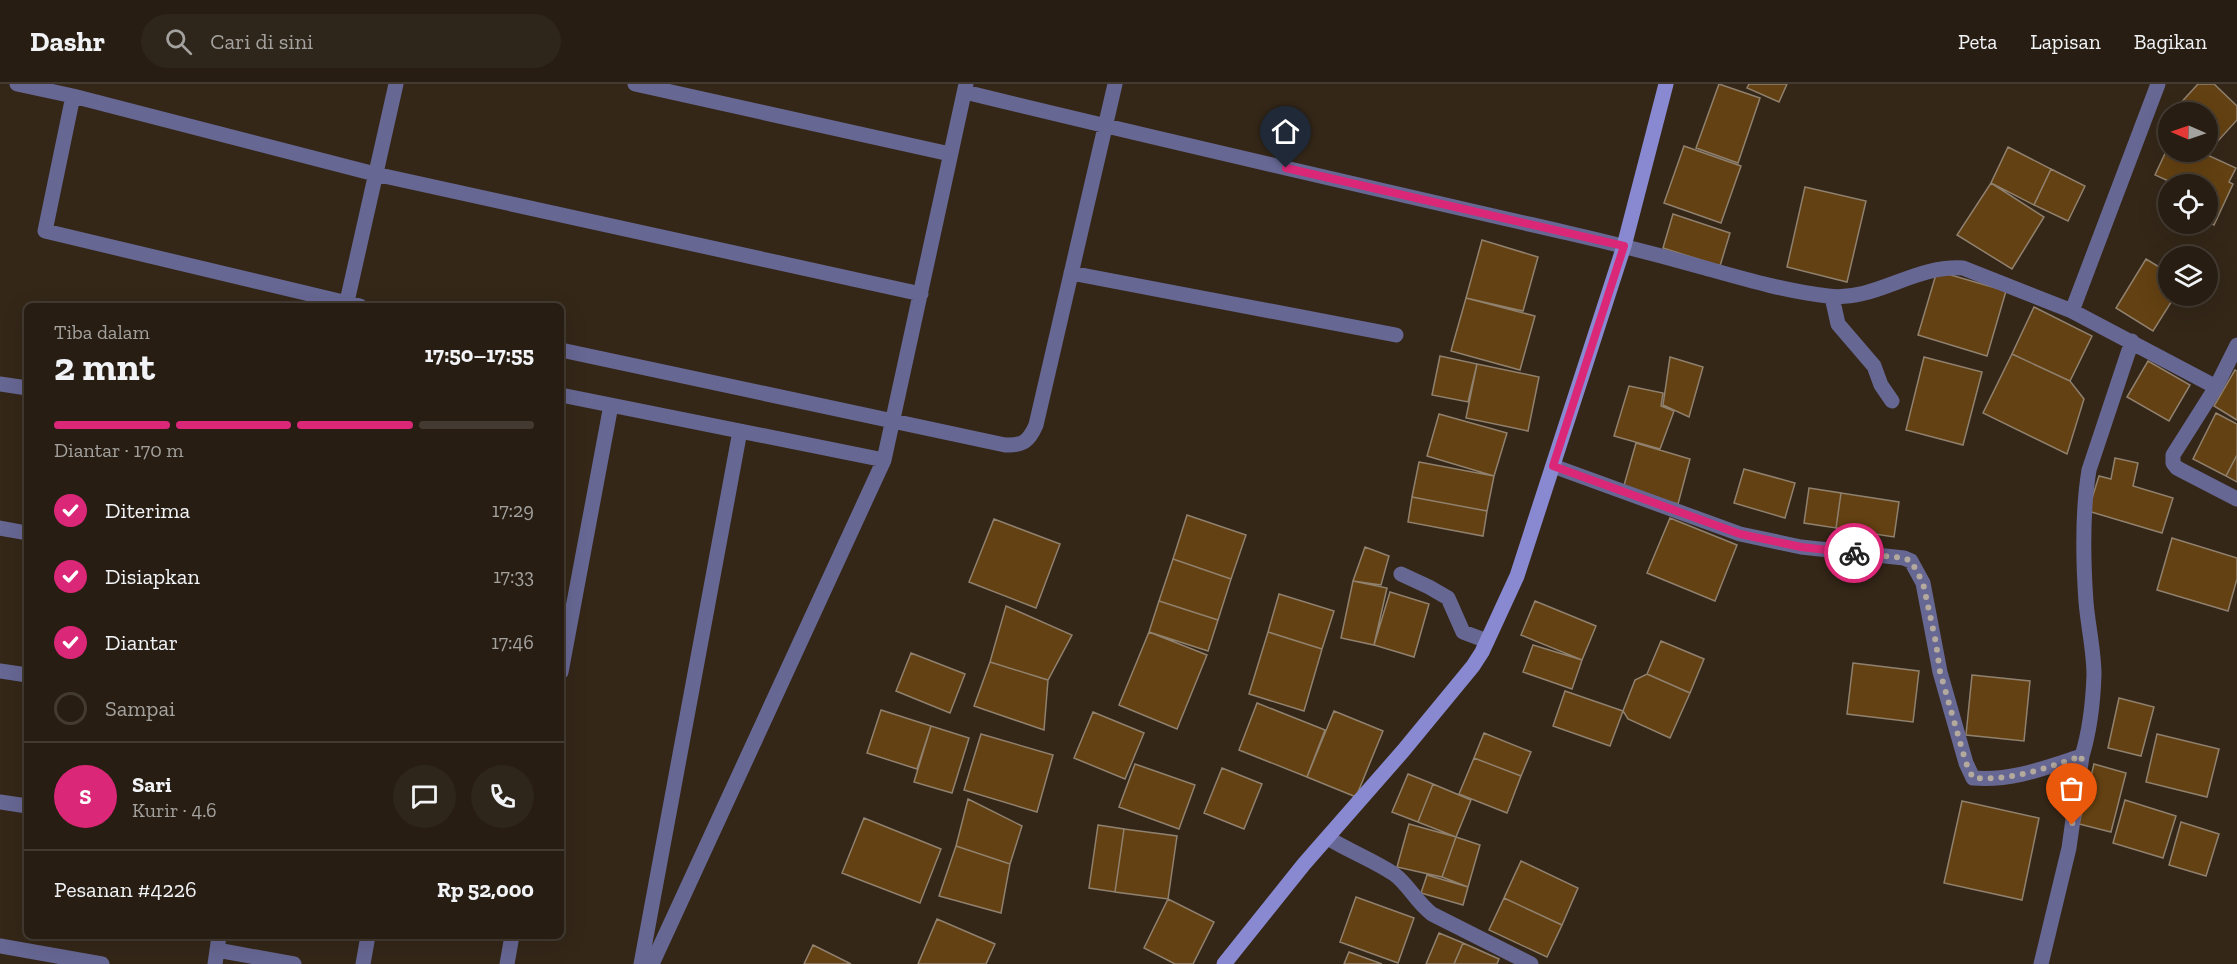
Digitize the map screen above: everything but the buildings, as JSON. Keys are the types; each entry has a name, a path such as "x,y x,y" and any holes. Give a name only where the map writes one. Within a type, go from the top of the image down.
{"street":[{"path":"17,84 73,96 375,174 921,294"},
{"path":"351,303 375,174 396,84"},
{"path":"635,84 950,154"},
{"path":"564,351 1005,445 1017,446 1024,443 1036,425 1115,84"},
{"path":"1224,964 1304,864 1403,751 1473,666 1487,641 1517,576 1624,246 1666,84"},
{"path":"2072,311 2158,84"},
{"path":"652,964 884,460 966,88 1106,126 1624,246 1780,289 1832,297 1868,294 1880,287 1944,267 1963,268 2072,311 2216,387"},
{"path":"73,96 45,231 343,303"},
{"path":"1071,273 1396,335"},
{"path":"1832,297 1838,324 1874,366 1881,385 1892,401"},
{"path":"2041,964 2069,848 2082,756 2090,731 2094,674 2086,600 2086,487 2089,470 2132,341"},
{"path":"2237,345 2216,387 2173,455 2173,463 2177,468 2237,499"},
{"path":"0,384 24,388"},
{"path":"564,396 884,460"},
{"path":"564,656 611,405"},
{"path":"641,964 740,431"},
{"path":"1553,466 1740,534 1801,547 1904,558 1911,561 1923,583 1940,672 1966,763 1973,778 1994,779 2020,776 2082,756"},
{"path":"0,528 24,532"},
{"path":"1401,574 1443,594 1452,603 1463,632 1487,641"},
{"path":"0,671 24,675"},
{"path":"0,802 24,806"},
{"path":"1328,838 1394,874 1421,906 1432,914 1531,964"},
{"path":"363,964 367,939"},
{"path":"507,964 511,939"},
{"path":"0,946 56,960 102,964"},
{"path":"217,950 294,964"}],"way so far":[{"path":"1854,553 1904,558 1911,561 1915,567 1923,583 1940,672 1966,763 1973,778 1994,779 2020,776 2082,756 2072,825"}],"route":[{"path":"1286,168 1624,246 1553,466 1740,534 1801,547 1854,553"}]}
